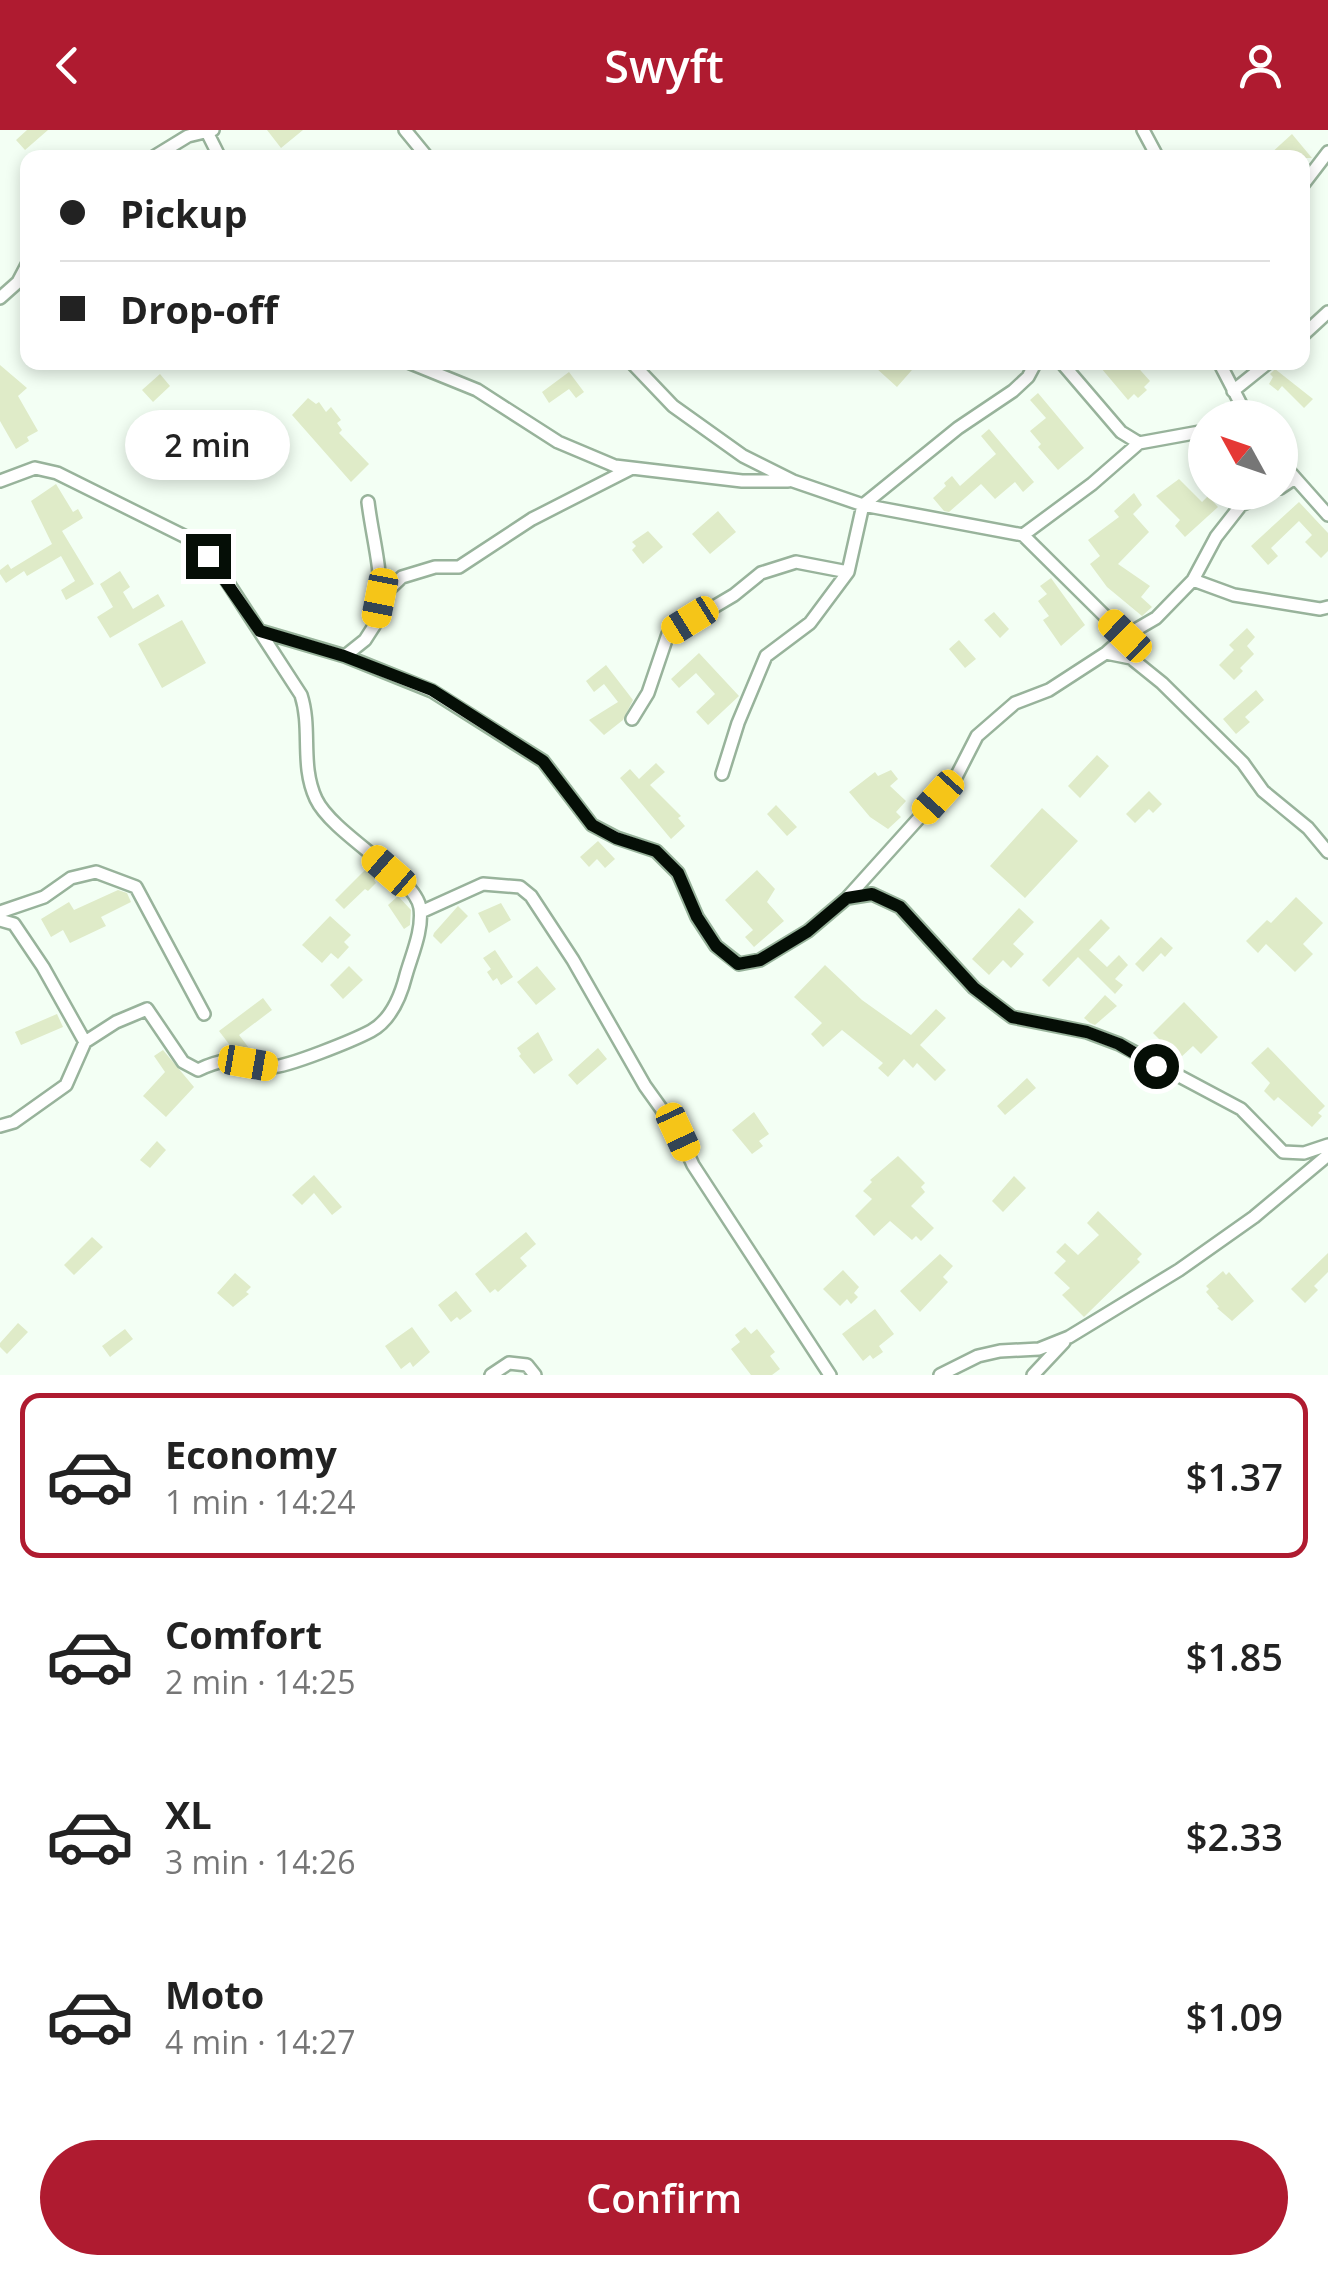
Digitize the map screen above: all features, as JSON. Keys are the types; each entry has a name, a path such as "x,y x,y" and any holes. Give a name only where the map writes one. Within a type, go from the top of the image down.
{"street":[{"path":"405,130 421,150"},
{"path":"165,150 188,136 208,131"},
{"path":"1310,176 1328,152"},
{"path":"0,298 20,278"},
{"path":"428,370 477,390 586,455 630,468 742,482 792,481"},
{"path":"639,370 673,406 743,456 792,481 864,505 1023,535 1125,636"},
{"path":"722,774 766,656 810,623 848,572 864,505 958,428 1013,391 1031,370"},
{"path":"1068,370 1121,432 1139,443"},
{"path":"1223,370 1238,400"},
{"path":"1233,391 1259,370"},
{"path":"1023,535 1139,443 1188,434"},
{"path":"0,481 35,468 57,473 194,541 221,572 301,695 305,708 306,771 316,799 339,828 414,893 421,912 420,929 399,1000 375,1029 272,1068 223,1058 198,1070 183,1062 147,1009 116,1022 85,1042 66,1085 14,1122 0,1126"},
{"path":"380,598 402,577 435,568 459,567 532,519 630,468"},
{"path":"1298,483 1328,515"},
{"path":"344,656 365,640 374,626 380,598 381,567 368,502"},
{"path":"260,631 344,656 432,690 543,761 592,825 616,838 656,851 678,873 697,917 716,946 738,964 760,960 808,931 847,898 956,776 977,736 1015,704 1049,690 1156,618 1194,580 1216,537 1238,510"},
{"path":"632,719 648,693 668,634 734,595 761,573 796,562 848,572"},
{"path":"1194,580 1234,594 1320,609 1328,607"},
{"path":"1106,653 1131,658 1162,683 1242,763 1263,791 1308,828 1328,852"},
{"path":"0,912 44,897 72,878 96,872 136,888 204,1014"},
{"path":"421,912 483,884 520,887 531,896 573,960 645,1086 678,1132 702,1179 772,1280 830,1375"},
{"path":"847,898 872,894 900,907 974,988 1012,1017 1087,1032 1119,1044 1240,1109 1283,1152 1304,1153 1328,1145"},
{"path":"0,920 14,924 44,967 85,1042"},
{"path":"940,1375 978,1356 1039,1350 1069,1337 1180,1270 1254,1216 1328,1154"},
{"path":"1033,1375 1069,1337"},
{"path":"491,1375 509,1363 527,1364 535,1375"}],"building":[{"path":"27,130 48,130 25,150 16,140"},
{"path":"267,130 303,130 281,148"},
{"path":"1292,134 1305,150 1275,150"},
{"path":"0,365 27,388 18,396 38,431 16,449 0,421"},
{"path":"878,370 912,370 897,387"},
{"path":"1103,370 1140,370 1150,381 1138,398 1134,394 1128,400"},
{"path":"1276,370 1313,399 1304,408 1282,386 1278,391 1269,384 1273,377 1270,374"},
{"path":"569,372 584,392 576,398 569,389 549,403 542,392"},
{"path":"160,374 170,386 153,402 142,390"},
{"path":"1038,393 1084,448 1058,470 1030,431 1046,418 1030,400"},
{"path":"308,398 319,402 326,412 331,407 341,420 337,423 342,430 339,433 369,464 351,482 292,415"},
{"path":"989,429 1034,482 1023,492 1015,482 995,499 981,484 949,512 944,511 933,498 946,486 944,483 952,476 960,486 996,454 981,436"},
{"path":"1179,479 1188,488 1188,510 1215,510 1185,537 1175,526 1180,520 1156,496"},
{"path":"56,484 73,512 78,509 83,518 62,531 94,584 66,600 61,590 75,581 61,556 6,583 0,574 8,564 11,569 52,544 31,501"},
{"path":"1134,493 1142,505 1133,514 1149,532 1118,564 1150,586 1141,597 1152,607 1142,616 1107,587 1090,564 1100,556 1088,540 1119,517 1114,511"},
{"path":"1298,503 1328,533 1328,551 1321,558 1305,542 1312,535 1299,521 1271,548 1278,556 1268,565 1251,546 1290,510 1298,510"},
{"path":"718,511 736,532 710,554 692,534"},
{"path":"648,531 663,547 643,564 632,550 636,546 632,542"},
{"path":"120,571 130,587 123,592 133,609 158,594 165,606 110,638 97,617 113,607 100,584"},
{"path":"1051,578 1085,625 1061,646 1043,620 1049,616 1038,601 1047,594 1040,586"},
{"path":"994,612 1009,629 1000,638 984,620"},
{"path":"182,620 206,663 162,688 138,644"},
{"path":"1247,628 1255,637 1247,646 1254,654 1234,680 1219,665 1234,650 1229,645"},
{"path":"959,640 976,659 965,668 949,649"},
{"path":"699,653 739,696 708,725 696,712 715,694 696,673 679,688 671,679"},
{"path":"606,665 633,700 623,720 604,735 589,720 618,702 604,684 594,692 586,681"},
{"path":"1256,690 1264,700 1245,717 1250,722 1236,734 1223,719"},
{"path":"1097,755 1109,766 1080,798 1068,786"},
{"path":"656,763 665,772 650,785 681,816 678,818 685,826 671,839 620,778 630,769 639,779"},
{"path":"891,770 898,779 890,786 906,801 896,812 901,817 888,829 870,817 849,792 875,772 878,776"},
{"path":"1149,791 1162,804 1153,813 1149,809 1135,823 1126,814"},
{"path":"776,805 797,827 787,836 767,814"},
{"path":"1042,808 1078,841 1025,898 990,866"},
{"path":"598,841 615,859 605,868 597,859 589,867 580,857"},
{"path":"370,865 379,875 376,883 344,909 335,900"},
{"path":"757,870 775,889 767,902 784,921 754,947 745,937 753,930 725,900"},
{"path":"118,890 127,893 131,902 101,917 106,926 70,943 63,930 51,937 41,919 69,902 74,910"},
{"path":"398,896 411,910 410,925 404,929 388,905"},
{"path":"1296,897 1323,923 1303,944 1313,954 1295,972 1266,944 1258,953 1246,941 1267,920 1271,923"},
{"path":"501,903 511,920 489,933 478,913"},
{"path":"458,906 468,916 441,944 434,933"},
{"path":"1019,908 1034,922 1013,944 1024,954 1011,968 1003,960 989,975 972,959"},
{"path":"330,916 351,935 344,942 349,947 338,959 331,953 322,963 302,945"},
{"path":"1101,919 1110,928 1089,950 1107,967 1119,955 1128,965 1115,979 1123,985 1115,994 1078,957 1049,987 1042,980"},
{"path":"1161,937 1173,948 1165,957 1161,953 1143,972 1135,964"},
{"path":"495,950 513,977 501,985 487,972 491,969 483,958"},
{"path":"825,965 862,1000 911,1035 936,1009 946,1018 920,1045 946,1070 935,1081 917,1063 913,1068 904,1059 888,1077 878,1068 883,1063 842,1030 823,1047 811,1034 822,1023 794,997"},
{"path":"349,966 363,980 343,999 330,985"},
{"path":"537,966 556,989 536,1005 517,982"},
{"path":"1105,995 1117,1006 1095,1025 1090,1023 1084,1018"},
{"path":"263,998 272,1010 239,1035 252,1052 235,1052 219,1031"},
{"path":"1184,1002 1218,1037 1201,1054 1193,1046 1179,1059 1153,1033"},
{"path":"57,1014 63,1027 21,1045 15,1032"},
{"path":"538,1032 553,1060 534,1074 517,1048"},
{"path":"1268,1047 1325,1106 1312,1127 1278,1097 1274,1101 1264,1091 1270,1083 1251,1063"},
{"path":"598,1048 607,1059 577,1085 568,1075"},
{"path":"163,1050 194,1087 166,1117 143,1096 165,1072 154,1056"},
{"path":"1027,1078 1036,1088 1005,1115 997,1106"},
{"path":"754,1112 769,1134 759,1141 763,1146 752,1154 732,1130"},
{"path":"157,1141 166,1150 150,1168 140,1160"},
{"path":"898,1156 925,1183 921,1187 925,1192 911,1206 934,1228 921,1241 916,1236 912,1240 890,1221 874,1236 855,1216 872,1199 863,1191 870,1180"},
{"path":"314,1175 342,1207 332,1215 314,1193 302,1205 292,1195"},
{"path":"1014,1176 1026,1188 1003,1212 992,1201"},
{"path":"1098,1211 1142,1254 1137,1259 1140,1262 1084,1317 1062,1295 1070,1288 1054,1273 1066,1261 1056,1252 1065,1243 1078,1255 1099,1235 1087,1223"},
{"path":"526,1232 536,1244 520,1258 527,1266 498,1292 495,1289 490,1293 475,1274"},
{"path":"92,1237 103,1247 74,1275 64,1265"},
{"path":"1328,1253 1328,1272 1305,1303 1291,1289"},
{"path":"940,1254 953,1266 943,1277 948,1282 920,1312 900,1291"},
{"path":"843,1270 859,1287 854,1293 858,1297 851,1304 847,1299 840,1306 823,1289"},
{"path":"1223,1271 1226,1275 1229,1272 1254,1301 1232,1321 1206,1292 1206,1286"},
{"path":"235,1273 251,1287 246,1292 249,1294 233,1307 217,1293"},
{"path":"456,1291 472,1311 451,1322 438,1305"},
{"path":"875,1309 894,1334 879,1346 883,1352 863,1361 842,1334"},
{"path":"18,1323 28,1332 7,1354 0,1343"},
{"path":"412,1327 430,1352 413,1367 410,1362 401,1369 385,1346"},
{"path":"745,1327 751,1334 757,1329 775,1352 770,1356 780,1369 772,1375 751,1375 731,1349 740,1342 735,1335"},
{"path":"125,1329 133,1339 110,1357 102,1346"}],"route":[{"path":"208,556 260,631 344,656 432,690 543,761 592,825 616,838 656,851 678,873 697,917 716,946 738,964 760,960 808,931 847,898 872,894 900,907 974,988 1012,1017 1087,1032 1119,1044 1156,1066"}]}
